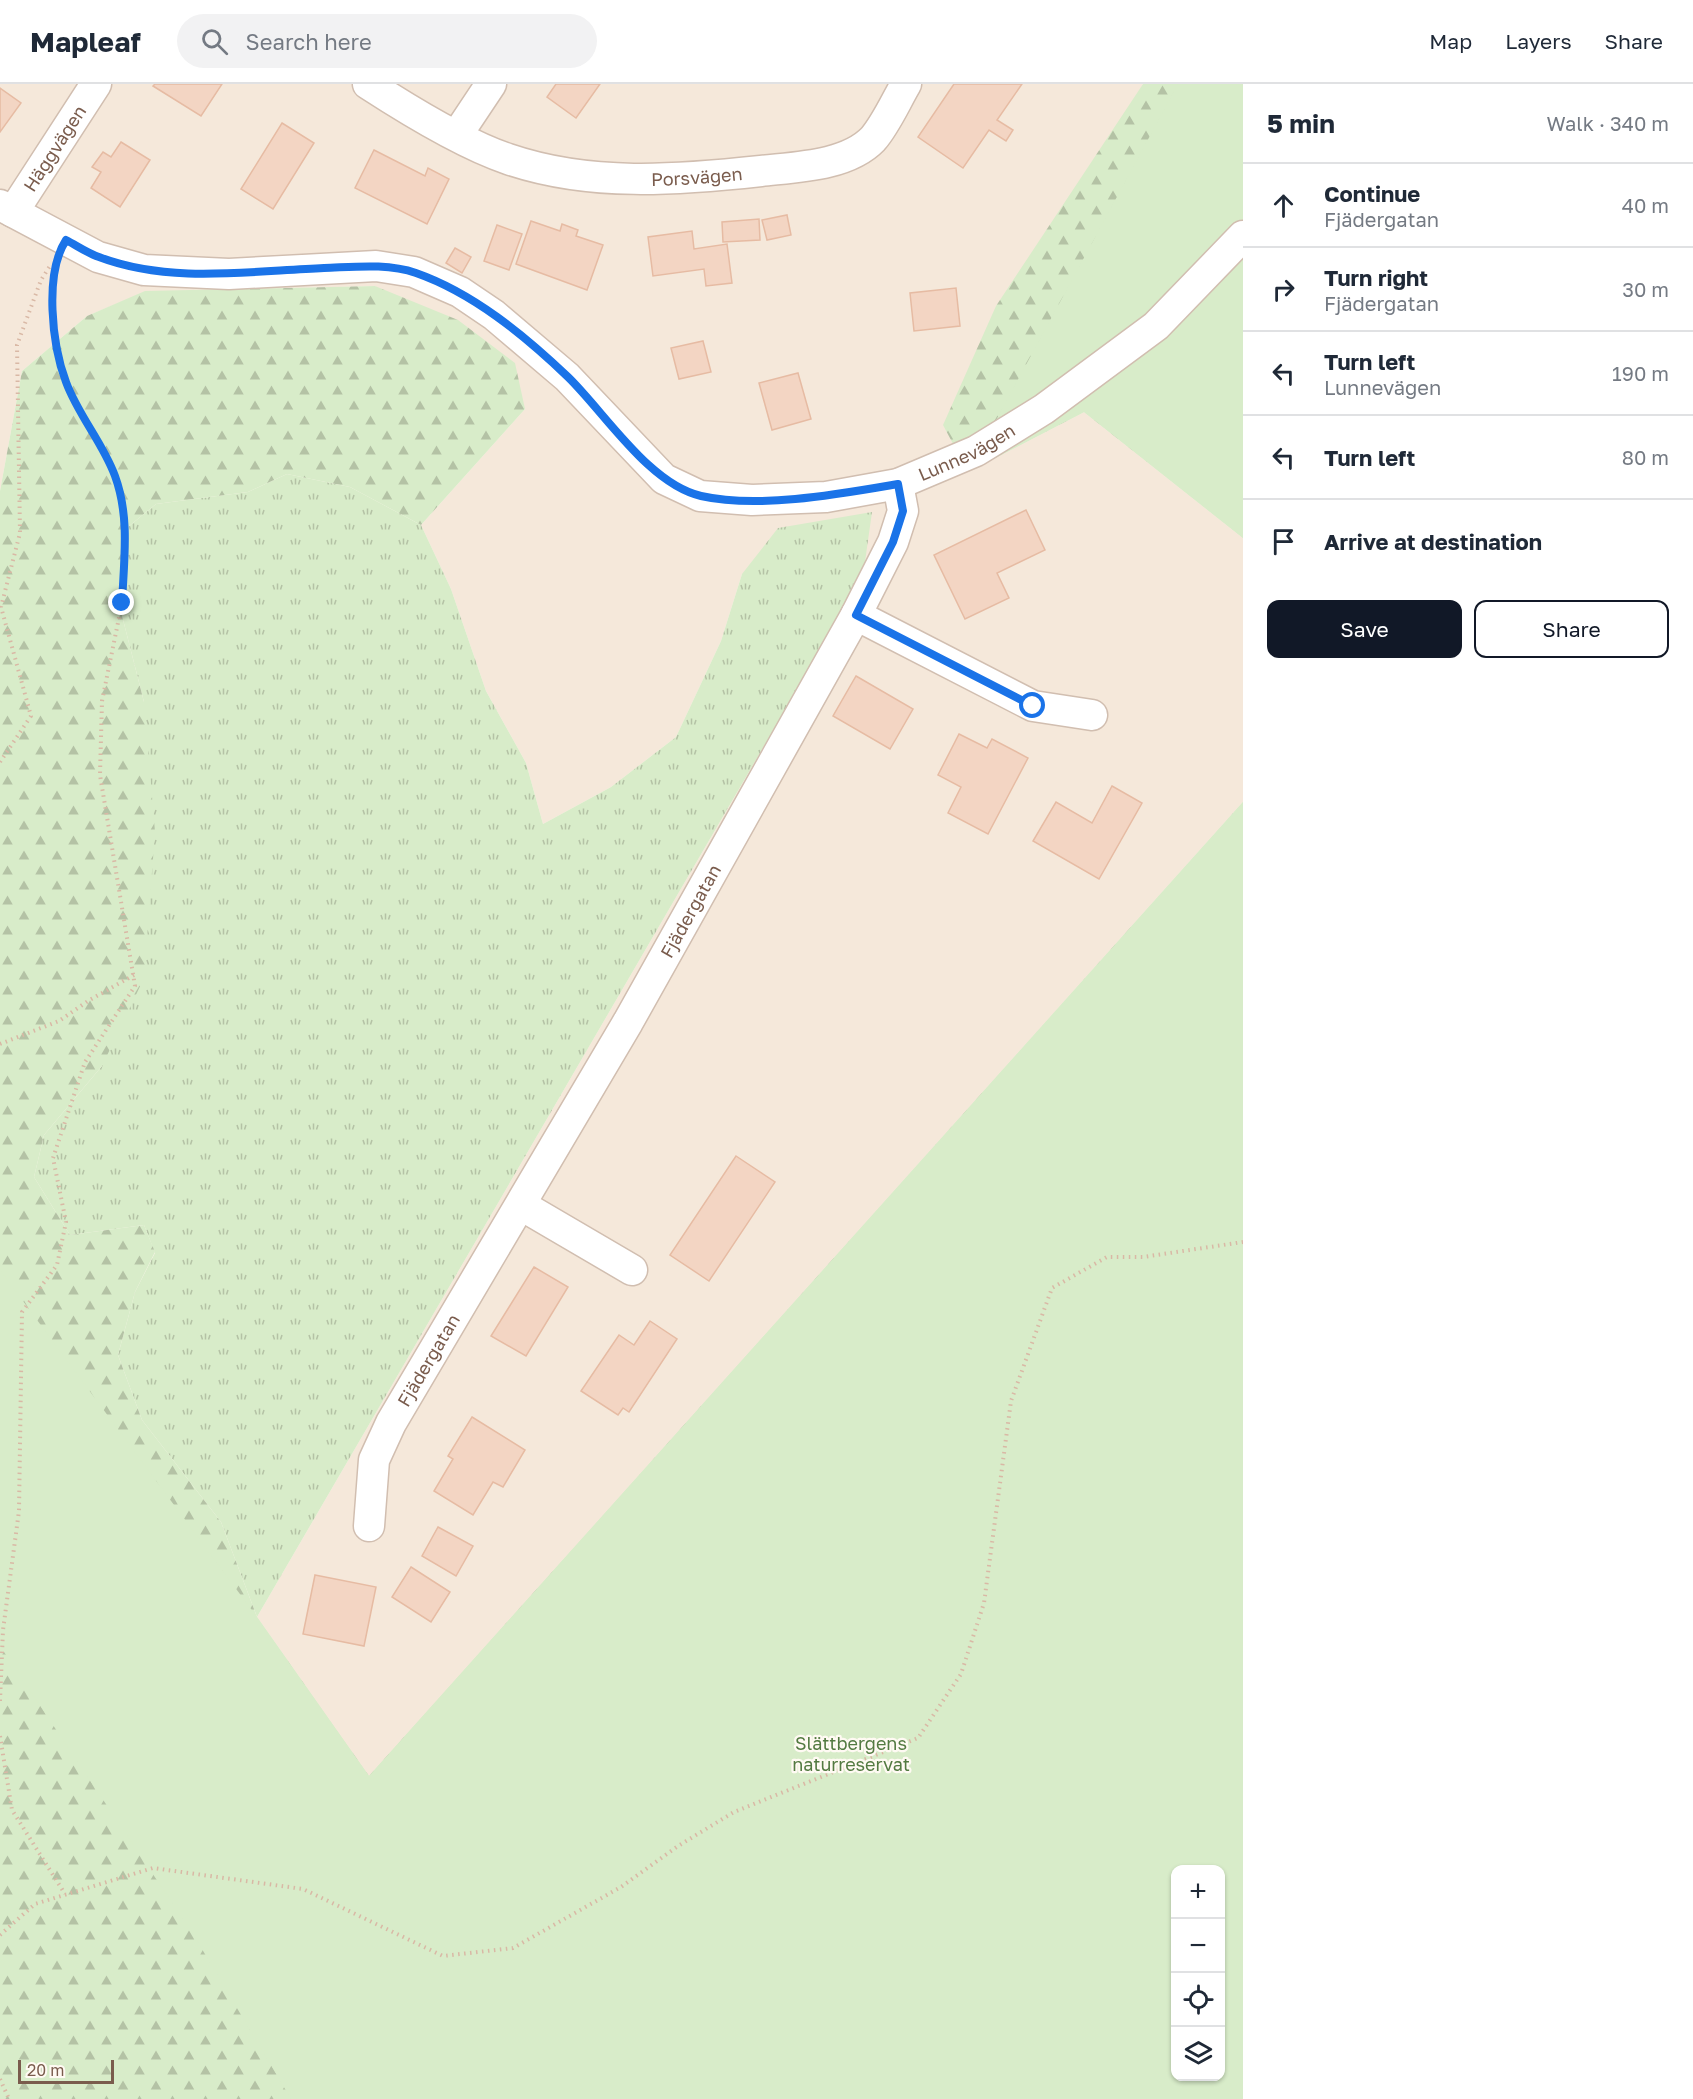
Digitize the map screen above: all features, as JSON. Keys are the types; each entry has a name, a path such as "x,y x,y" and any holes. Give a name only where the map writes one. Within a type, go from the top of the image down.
{"street":[{"name":"Häggvägen","path":"7,209 96,84"},
{"name":"Porsvägen","path":"368,84 457,135 507,159 548,170 608,179 687,179 792,168 845,157 873,139 906,84"},
{"path":"457,135 491,84"},
{"name":"Lunnevägen","path":"7,209 62,246 144,270 229,274 376,266 414,272 460,292 494,315 567,377 664,479 700,496 752,500 826,497 898,484 976,451 1044,409 1156,327 1243,236"},
{"name":"Fjädergatan","path":"369,1526 374,1460 391,1423 628,1022 856,615 893,542 903,511 898,484"},
{"path":"856,615 1033,706 1092,715"},
{"path":"520,1205 632,1270"}],"path":[{"path":"0,762 31,716 1,607 20,533 17,345 41,280 62,246"},
{"path":"0,1701 1,1637 19,1510 18,1396 22,1312 57,1265 66,1222 53,1158 85,1062 135,986 100,775 102,702 122,603 126,522 115,475 66,382 51,310 62,246"},
{"path":"0,1044 59,1021 88,1001 134,975"},
{"path":"0,1935 35,1904 153,1868 303,1889 443,1956 513,1948 621,1887 678,1846 734,1812 918,1738 961,1674 984,1602 1011,1401 1052,1288 1107,1257 1143,1257 1243,1242"},
{"path":"0,1736 12,1810 65,1894"},
{"path":"0,2079 9,2099"}],"shaded area":[{"path":"0,84 1143,84 968,472 1084,412 1243,538 1243,802 369,1777 257,1617 863,576 742,574 721,641 676,737 611,787 543,824 526,763 486,691 451,589 421,525 525,409 375,286 145,292 87,316 22,371 0,491"}],"green space":[{"path":"1143,84 1243,84 1243,538 1084,412 968,472 943,425 996,306"},
{"path":"1178,84 1243,84 1243,538 1084,412 968,472"},
{"name":"Slättbergens naturreservat","path":"375,286 458,320 515,363 525,409 421,525 350,487 287,474 248,492 156,504 128,527 117,596 144,702 155,832 144,978 102,1066 44,1135 34,1177 70,1235 144,1225 155,1252 135,1292 118,1355 142,1420 221,1522 257,1617 369,1776 1243,802 1243,2099 0,2099 0,491 22,371 87,316 145,291"},
{"path":"287,474 350,487 421,525 451,589 486,691 526,763 543,824 611,787 676,737 721,641 742,574 778,528 872,512 863,576 257,1617 221,1522 142,1420 118,1355 135,1292 155,1253 144,1225 70,1235 34,1177 44,1135 102,1066 144,702 117,596 128,527 156,504 248,492"},
{"name":"Slättbergens naturreservat","path":"1243,802 1243,2099 291,2099 193,1934 0,1646 0,1270 257,1617 369,1776"}],"building":[{"path":"155,84 222,84 201,116 153,86"},
{"path":"556,84 600,84 576,118 547,97"},
{"path":"954,84 1022,84 997,120 1013,130 1006,141 989,130 963,168 918,137"},
{"path":"0,88 21,103 0,132"},
{"path":"282,123 314,143 273,209 241,189"},
{"path":"121,142 150,160 120,207 91,188 101,172 92,167 103,152 111,157"},
{"path":"374,150 425,176 428,168 449,179 427,224 355,188"},
{"path":"787,215 791,235 767,240 762,220"},
{"path":"759,219 760,240 723,242 722,222"},
{"path":"531,221 560,231 562,224 578,230 576,236 603,245 587,290 516,264"},
{"path":"497,225 522,234 509,270 484,261"},
{"path":"692,231 694,249 727,244 732,283 706,286 704,269 653,276 648,237"},
{"path":"455,248 471,257 462,273 446,263"},
{"path":"956,288 960,326 914,331 910,293"},
{"path":"703,341 711,372 679,379 671,348"},
{"path":"798,373 811,419 772,430 759,383"},
{"path":"1026,510 1045,550 997,573 1009,598 965,619 934,555"},
{"path":"856,676 913,709 890,749 833,716"},
{"path":"959,734 987,748 992,739 1028,758 988,834 948,813 961,787 938,775"},
{"path":"1112,786 1142,803 1099,879 1033,841 1056,802 1092,823"},
{"path":"736,1156 775,1182 709,1281 670,1255"},
{"path":"534,1267 568,1287 526,1356 491,1336"},
{"path":"650,1321 677,1339 629,1412 623,1408 618,1415 581,1391 619,1335 634,1345"},
{"path":"472,1417 525,1450 503,1487 493,1482 473,1515 434,1491 453,1459 448,1456"},
{"path":"438,1527 473,1546 456,1576 422,1556"},
{"path":"411,1567 450,1592 431,1622 392,1597"},
{"path":"315,1575 376,1587 364,1646 303,1634"}],"route":[{"path":"122,603 126,522 115,475 66,382 51,310 58,253 66,240 98,257 144,270 229,274 376,266 414,272 460,292 494,315 567,377 664,479 700,496 752,500 826,497 898,484 903,511 893,542 856,615 1033,706"}]}
